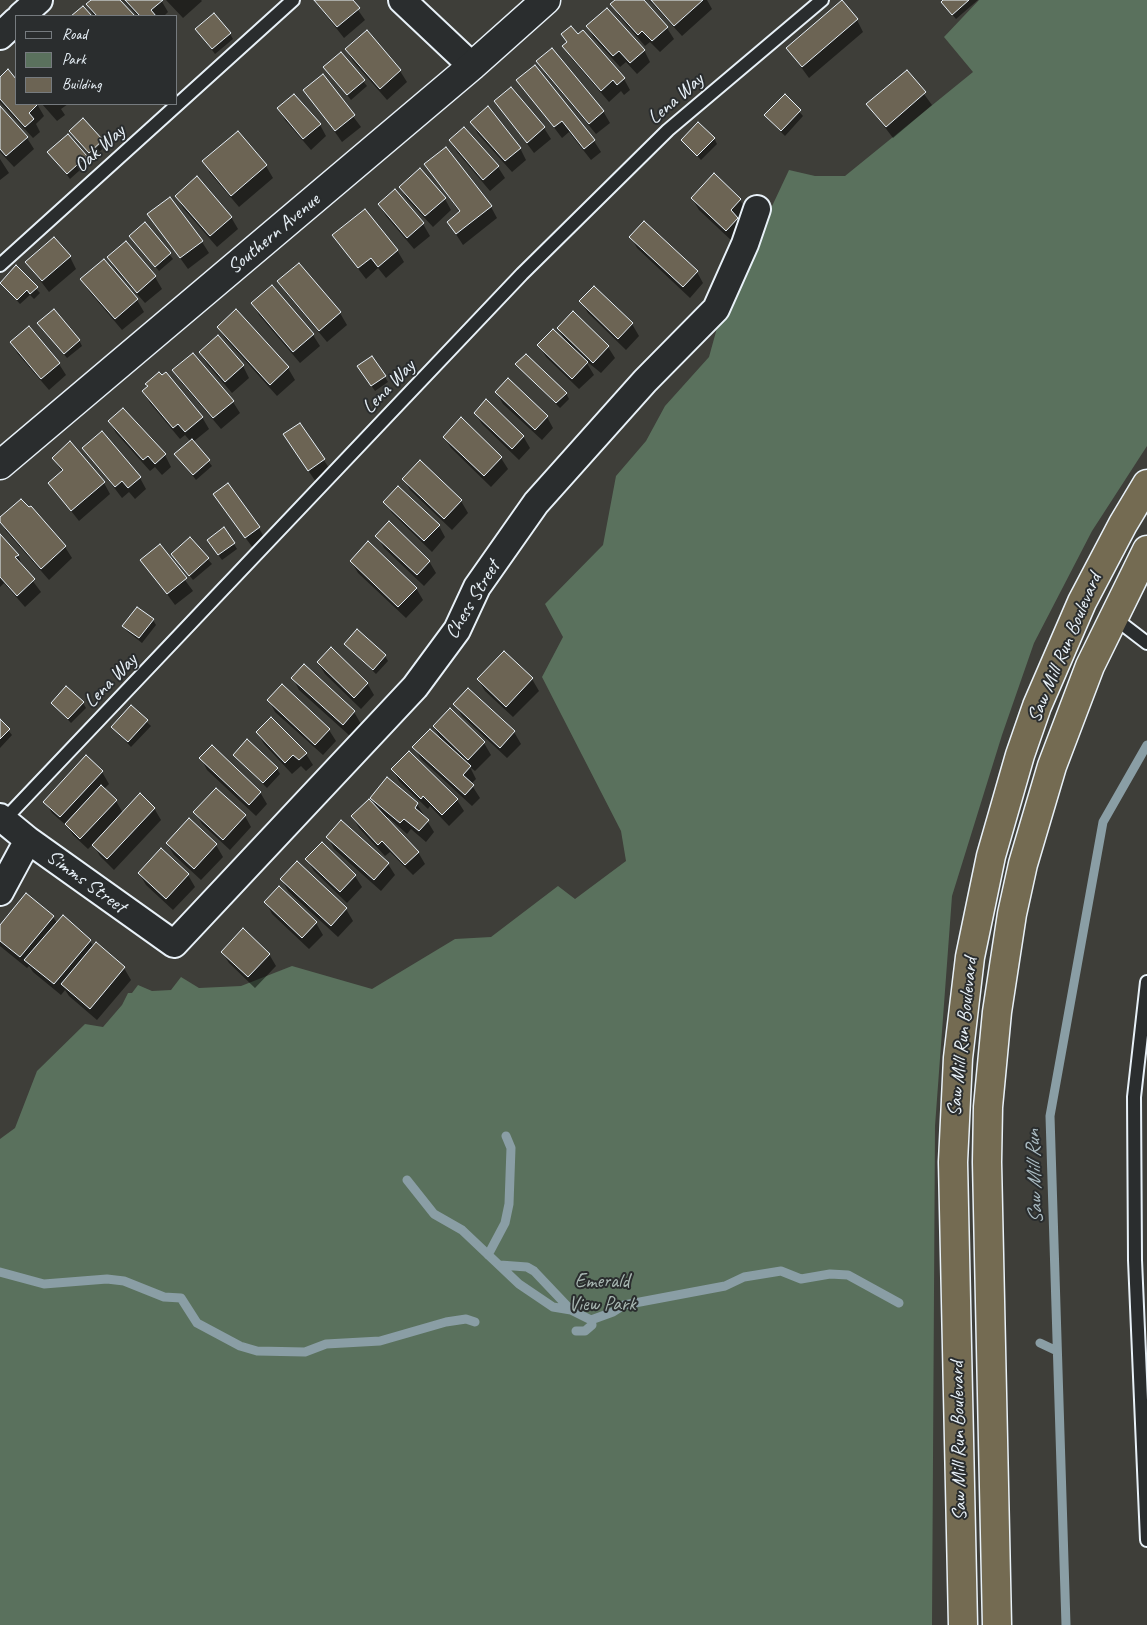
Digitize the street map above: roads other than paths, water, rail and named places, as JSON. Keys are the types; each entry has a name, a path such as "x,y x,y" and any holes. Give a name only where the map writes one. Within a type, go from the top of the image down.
{"highway":[{"name":"Saw Mill Run Boulevard","path":"963,1625 953,1162 958,1058 970,957 991,856 1037,706 1082,602 1123,524 1147,484"},
{"name":"Saw Mill Run Boulevard","path":"997,1625 987,1162 988,1107 996,1022 1012,914 1037,814 1069,718 1113,616 1147,550"}],"street":[{"path":"22,15 39,0"},
{"path":"402,0 472,66"},
{"name":"Southern Avenue","path":"1,462 472,66 546,0"},
{"path":"0,36 15,22"},
{"name":"Chess Street","path":"174,944 415,687 457,630 477,587 536,503 644,381 716,309 745,244 757,210"},
{"name":"Simms Street","path":"2,819 28,840 174,944"},
{"path":"0,892 28,840"}],"lane":[{"name":"Oak Way","path":"178,104 293,0"},
{"name":"Lena Way","path":"2,819 522,274 668,130 822,0"},
{"name":"Oak Way","path":"0,265 177,105"},
{"path":"1113,616 1147,643"},
{"path":"1147,982 1134,1097 1134,1260 1147,1540"}],"waterway":[{"name":"Saw Mill Run","path":"1066,1625 1050,1116 1103,822 1147,745"},
{"path":"488,1255 505,1223 509,1204 511,1148 506,1136"},
{"path":"407,1180 434,1214 462,1230 519,1284 553,1307 571,1310 591,1320 613,1312 624,1305 725,1286 744,1277 781,1271 801,1279 830,1274 848,1275 899,1303"},
{"path":"500,1265 527,1267 534,1271 571,1310"},
{"path":"0,1272 44,1284 107,1279 124,1281 164,1297 181,1298 197,1323 240,1346 257,1351 305,1352 326,1344 380,1341 446,1322 466,1319 475,1322"},
{"path":"576,1331 585,1331 592,1325 591,1320"},
{"path":"1040,1343 1057,1351"}],"park label":[{"name":"Emerald View Park","path":"602,1294"}]}
